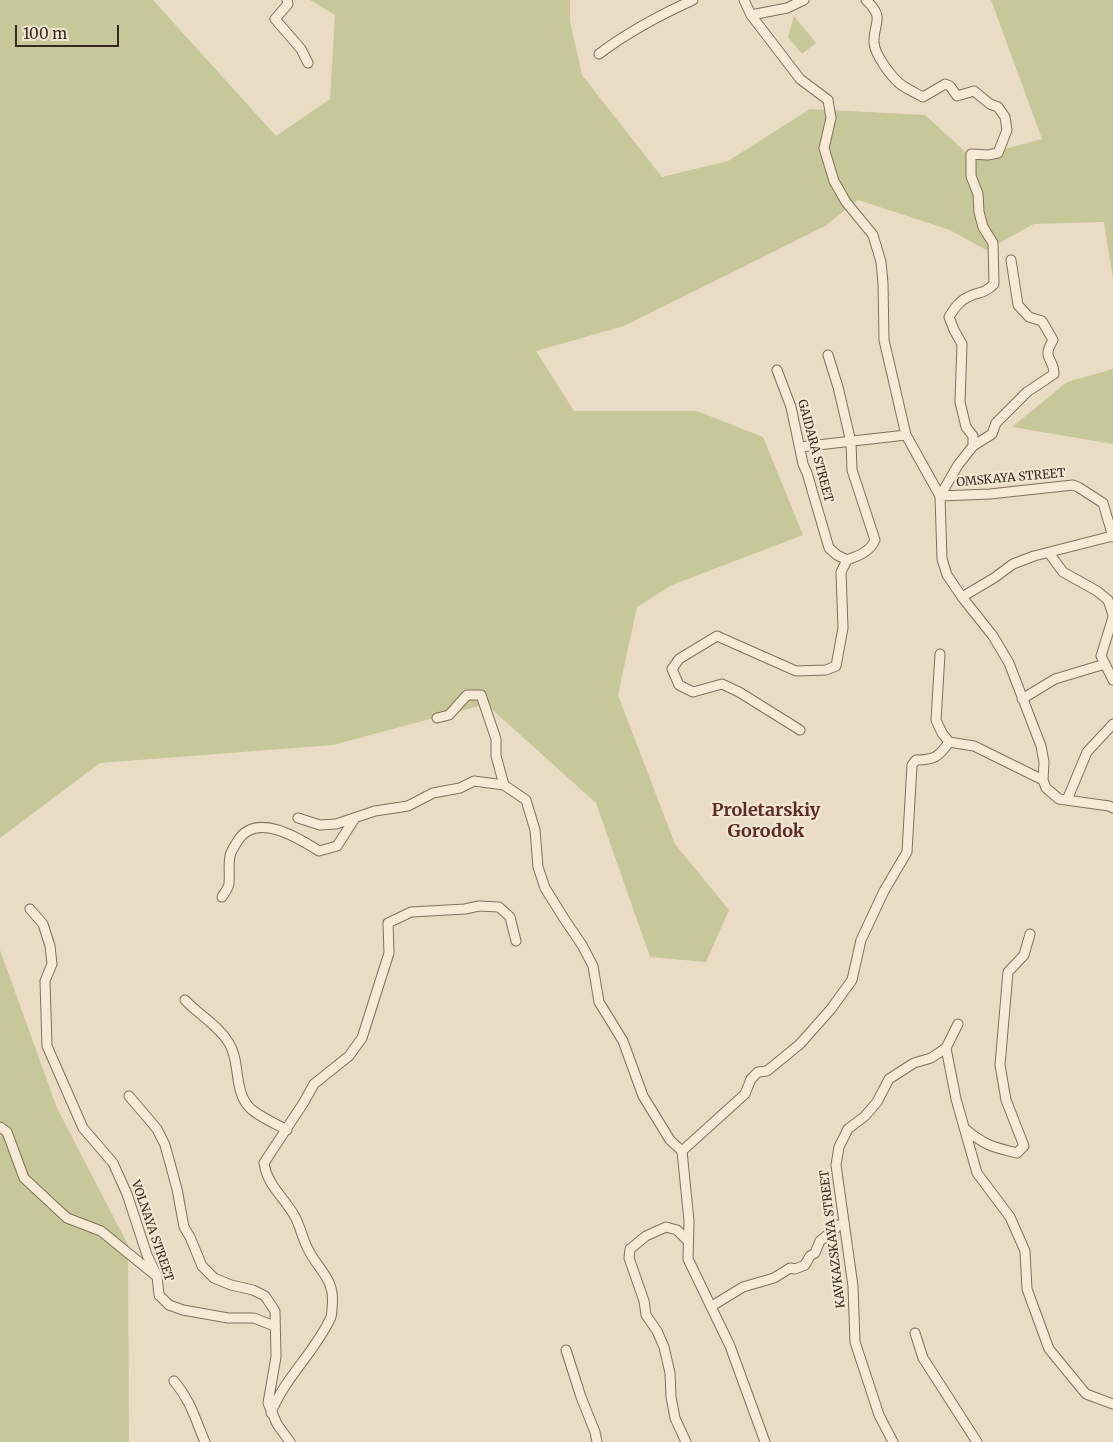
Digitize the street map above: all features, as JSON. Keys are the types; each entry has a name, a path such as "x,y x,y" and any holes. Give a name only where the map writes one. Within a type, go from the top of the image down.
{"street":[{"path":"287,0 288,4 275,19 301,49 308,63"},
{"path":"599,54 616,40 664,13 693,0"},
{"path":"744,0 751,15 800,79 828,100 831,118 824,148 834,181 846,202 873,235 881,262 884,340 906,435 940,496 942,559 947,574 962,597 993,636 1009,664 1041,746 1044,762 1043,780 1046,788 1059,799 1113,808"},
{"path":"751,15 787,8 804,0"},
{"path":"866,0 874,8 878,16 874,44 877,52 886,68 900,84 923,97 945,84 950,86 957,96 974,91 990,104 998,107 1005,117 1007,130 998,153 988,155 971,154 971,176 978,194 983,228 993,243 994,284 987,291 969,296 955,307 949,317 962,344 960,402 966,427 973,436 973,446"},
{"path":"940,496 958,465 973,446 992,434 996,423 1027,392 1054,374 1054,368 1047,350 1053,340 1042,321 1029,317 1018,305 1011,260"},
{"path":"800,730 739,692 722,684 693,692 679,685 672,669 679,659 716,636 796,671 826,670 836,666 843,628 841,572 847,560 863,554 872,547 875,540 852,470 851,442 828,355"},
{"name":"GAIDARA STREET","path":"777,370 791,407 803,464 829,548 847,560"},
{"path":"800,447 906,435"},
{"name":"OMSKAYA STREET","path":"940,496 990,494 1072,485 1103,503 1112,536"},
{"path":"962,597 1013,564 1034,556 1112,536"},
{"path":"1049,553 1063,572 1098,591 1108,600 1113,616 1100,656 1113,680"},
{"path":"940,654 936,720 949,742 974,746 1043,780"},
{"path":"1022,699 1055,679 1105,664"},
{"path":"437,718 449,716 467,695 481,695 496,739 496,756 504,785"},
{"path":"1067,800 1087,752 1113,724"},
{"path":"682,1151 745,1094 751,1079 758,1072 767,1071 800,1044 831,1009 852,980 861,940 884,891 907,852 912,765 916,760 929,760 941,754 949,742"},
{"path":"298,818 320,825 336,824 375,811 408,806 433,793 460,788 474,781 504,785 526,800 535,830 538,867 545,888 582,945 593,966 600,1002 623,1041 644,1096 670,1140 682,1151 689,1221 688,1259 730,1346 765,1442"},
{"path":"222,897 230,885 228,868 230,854 240,836 255,828 271,828 295,836 319,851 337,846 355,818"},
{"path":"271,1413 287,1382 331,1318 334,1296 330,1283 307,1247 294,1216 266,1176 264,1163 287,1130 314,1084 349,1056 362,1038 389,953 388,923 411,912 499,906 510,917 516,941"},
{"name":"VOLNAYA STREET","path":"30,909 43,924 50,946 52,964 45,981 47,1046 83,1128 113,1162 127,1194 147,1255 157,1276 159,1294 168,1305 183,1310 228,1318 254,1318 274,1326"},
{"path":"964,1127 980,1142 998,1149 1017,1153 1024,1146 1006,1100 1000,1065 1008,972 1024,955 1030,934"},
{"path":"185,1000 214,1026 229,1044 236,1063 240,1092 250,1109 287,1130"},
{"path":"958,1024 946,1048 964,1127 977,1173 1010,1217 1025,1251 1027,1289 1049,1349 1086,1394 1113,1404"},
{"name":"KAVKAZSKAYA STREET","path":"893,1442 879,1415 855,1342 853,1286 836,1165 839,1147 848,1130 865,1116 877,1102 889,1079 914,1063 932,1058 946,1048"},
{"path":"129,1096 157,1129 165,1145 177,1189 184,1227 202,1266 214,1278 231,1285 253,1290 265,1296 274,1311 276,1357 268,1403 271,1413 283,1435 290,1442"},
{"path":"0,1127 7,1132 24,1178 67,1218 101,1231 157,1276"},
{"path":"712,1306 743,1287 774,1278 790,1268 795,1269 805,1265 810,1256 815,1253 820,1241 836,1228 836,1225 844,1226"},
{"path":"686,1442 675,1418 671,1397 670,1373 664,1347 657,1331 646,1314 644,1301 629,1258 630,1249 646,1236 666,1227 678,1230 688,1241"},
{"path":"915,1332 924,1358 977,1442"},
{"path":"566,1350 597,1442"},
{"path":"174,1381 186,1395 198,1421 204,1442"}],"green space":[{"path":"0,0 153,0 276,136 330,99 335,15 310,0 570,0 570,21 582,75 662,177 728,161 810,109 925,115 972,158 1042,139 991,0 1113,0 1113,280 1104,222 1034,224 986,250 950,230 858,200 825,226 624,326 536,351 574,411 697,411 763,437 803,535 672,585 637,607 618,695 675,844 729,910 706,962 650,957 596,803 486,704 333,745 100,763 0,838"},
{"path":"794,16 816,43 802,54 788,37"},
{"path":"1113,369 1113,444 1012,427 1067,382"},
{"path":"0,950 57,1108 128,1245 129,1442 0,1442"}],"district":[{"name":"Proletarskiy Gorodok","path":"766,821"}]}
